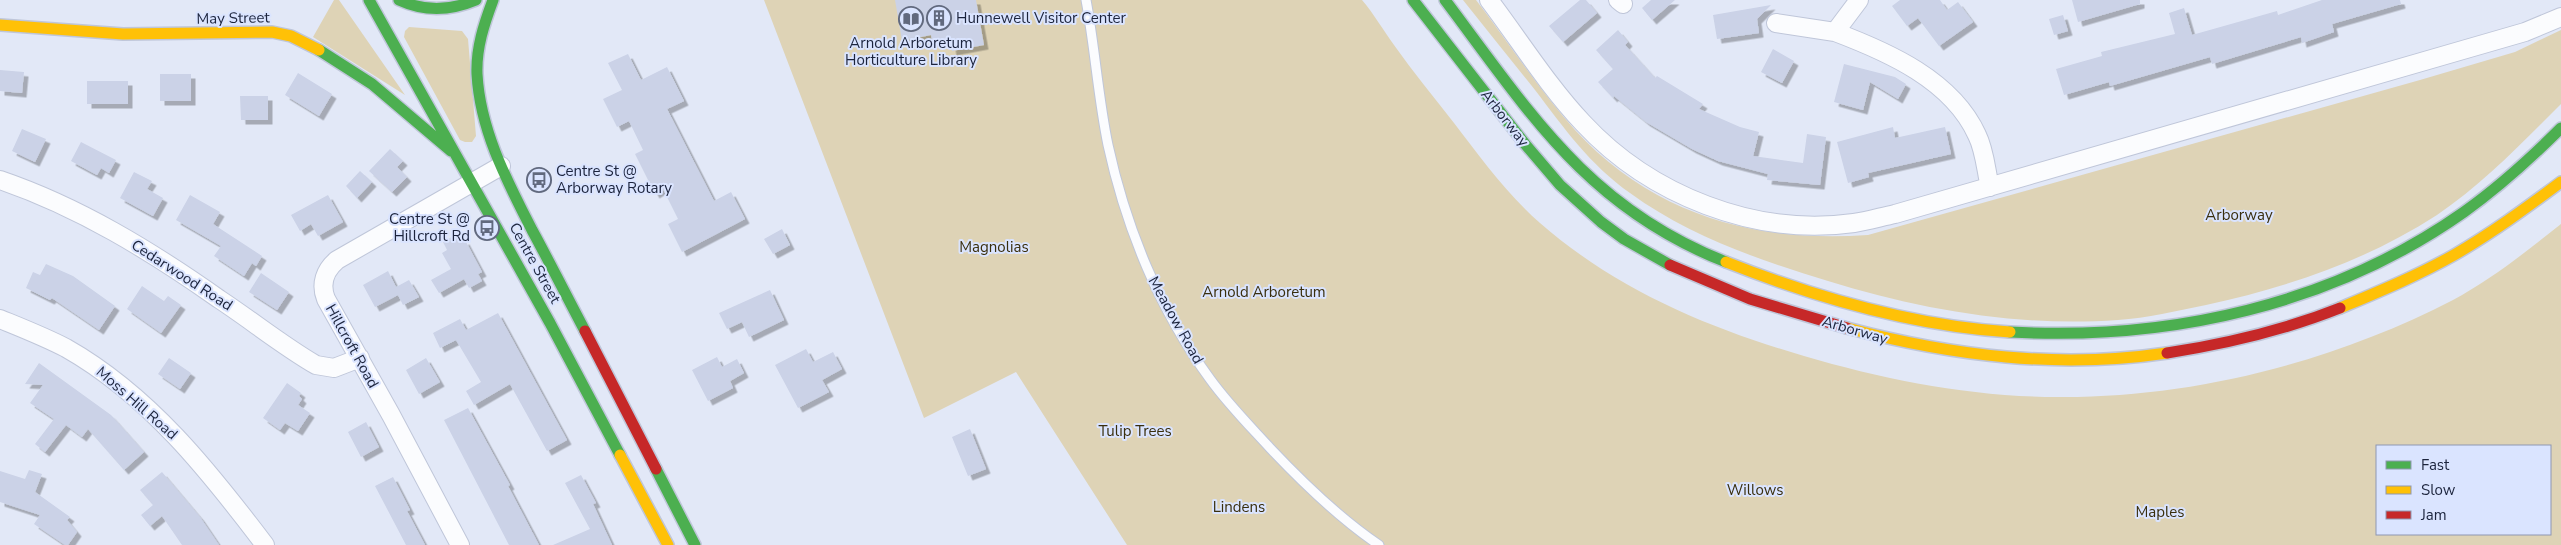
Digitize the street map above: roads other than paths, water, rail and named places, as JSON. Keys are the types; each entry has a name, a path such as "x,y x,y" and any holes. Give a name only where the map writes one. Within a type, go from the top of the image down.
{"main road":[{"name":"Centre Street","path":"369,0 578,373 668,545"},
{"path":"400,0 418,8 438,10 455,8 476,0"},
{"name":"Centre Street","path":"493,0 478,41 476,80 484,121 501,166 694,545"},
{"name":"Arborway","path":"1413,0 1554,179 1592,215 1631,243 1691,276 1752,300 1882,338 1944,351 2025,359 2095,360 2170,352 2268,331 2339,308 2428,267 2500,226 2561,182"},
{"name":"Arborway","path":"1446,0 1569,159 1606,193 1661,232 1689,247 1738,268 1864,307 1912,319 1994,331 2054,336 2137,331 2251,309 2314,291 2377,264 2461,215 2513,173 2561,128"},
{"name":"May Street","path":"0,25 123,34 272,32 287,34 342,62 382,91 456,156"}],"street":[{"path":"1489,0 1562,99 1599,139 1634,168 1656,181 1707,205 1769,222 1797,224 1843,223 1894,214 1990,188 2525,32 2561,17"},
{"path":"1835,32 1859,0"},
{"path":"1776,23 1835,32 1873,46 1906,64 1961,108 1978,136 1990,188"},
{"name":"Hillcroft Road","path":"460,545 325,296 323,286 328,270 337,260 501,166"},
{"name":"Cedarwood Road","path":"0,180 31,190 81,213 125,238 213,294 316,365 334,368 360,358"},
{"name":"Moss Hill Road","path":"0,319 65,348 94,366 122,388 168,428 222,489 265,545"}],"lane":[{"name":"Meadow Road","path":"1086,0 1098,88 1117,178 1127,215 1166,307 1209,378 1227,401 1309,487 1363,534 1380,545"}],"place":[{"name":"Hunnewell Visitor Center","path":"939,18"},
{"name":"Arnold Arboretum Horticulture Library","path":"911,19"},
{"name":"Centre St @ Arborway Rotary","path":"539,180"},
{"name":"Centre St @ Hillcroft Rd","path":"487,228"}],"park label":[{"name":"Magnolias","path":"994,247"},
{"name":"Arnold Arboretum","path":"1264,292"},
{"name":"Tulip Trees","path":"1135,431"},
{"name":"Willows","path":"1755,490"},
{"name":"Lindens","path":"1239,507"},
{"name":"Maples","path":"2160,512"}]}
